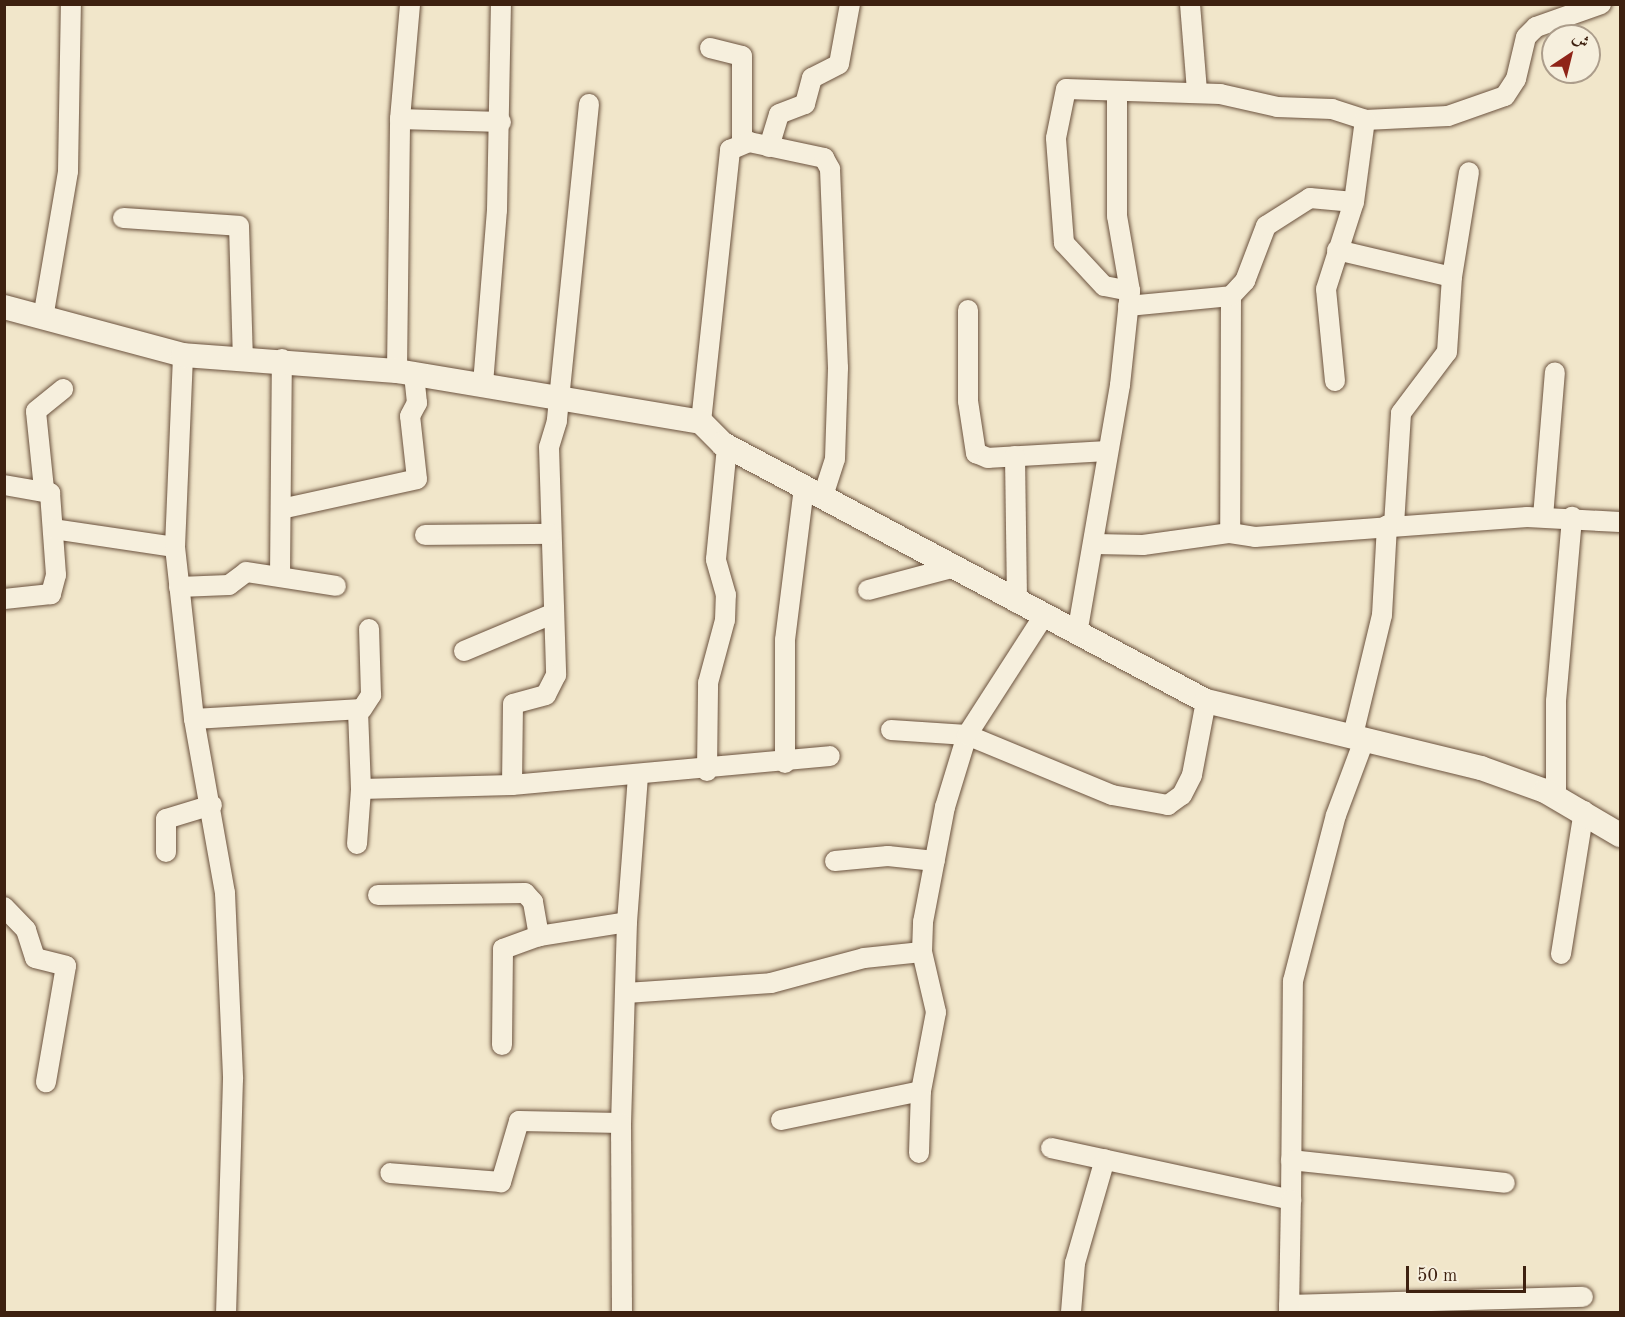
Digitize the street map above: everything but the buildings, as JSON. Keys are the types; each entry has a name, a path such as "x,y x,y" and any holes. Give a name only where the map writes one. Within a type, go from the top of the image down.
{"street":[{"path":"43,318 68,171 71,4"},
{"path":"281,509 417,479 410,416 417,403 406,373 400,119 410,4"},
{"path":"483,384 501,122 501,4"},
{"path":"769,147 779,114 805,104 812,78 839,64 850,4"},
{"path":"1190,4 1197,91"},
{"path":"1353,202 1310,198 1266,226 1245,281 1230,296 1129,299 1104,286 1066,249 1056,151 1066,89 1197,91 1277,107 1332,109 1365,120 1448,116 1501,100 1516,79 1530,33 1592,6"},
{"path":"710,48 742,56 742,142"},
{"path":"1077,634 1095,544 1106,451 1129,299 1116,192 1117,91"},
{"path":"512,785 513,704 546,695 554,686 549,447 559,396 590,104"},
{"path":"400,119 501,122"},
{"path":"1335,381 1325,305 1337,250 1353,202 1365,120"},
{"path":"701,422 730,150 742,142 821,157 830,169 838,368 835,459 814,491 785,640 785,763"},
{"path":"1469,172 1452,278 1448,352 1401,413 1382,615 1359,737 1332,825 1293,981 1289,1309 1443,1305 1583,1297"},
{"path":"123,218 239,226 243,357"},
{"path":"1337,250 1452,278"},
{"path":"1230,296 1230,533"},
{"path":"4,307 183,355 282,359 406,373 559,396 701,422 728,446 951,568 1206,701 1481,768 1556,797 1584,811 1620,835"},
{"path":"968,310 971,441 983,458 1106,451"},
{"path":"183,355 175,547 194,719 212,805 225,893 234,1079 226,1312"},
{"path":"280,576 282,359"},
{"path":"1543,517 1555,372"},
{"path":"44,489 36,411 63,389"},
{"path":"707,771 708,682 725,620 726,596 716,559 728,446"},
{"path":"1015,456 1017,603"},
{"path":"4,485 44,489 51,495 54,529 53,592 4,599"},
{"path":"1095,544 1143,545 1230,533 1255,537 1390,525 1543,517 1572,517 1620,522"},
{"path":"1556,797 1556,701 1572,517"},
{"path":"54,529 175,547"},
{"path":"425,535 550,534"},
{"path":"868,590 951,568"},
{"path":"179,587 229,585 246,572 336,586"},
{"path":"465,651 552,614"},
{"path":"919,1153 921,1091 936,1012 922,952 934,861 967,735 1043,616"},
{"path":"357,844 361,789 358,710 371,695 369,629"},
{"path":"891,730 967,735 1112,795 1168,805 1182,795 1192,775 1206,701"},
{"path":"194,719 358,710"},
{"path":"361,789 512,785 638,777 785,763 831,756"},
{"path":"622,1312 621,1123 627,921 638,777"},
{"path":"166,852 166,819 212,805"},
{"path":"1562,954 1584,811"},
{"path":"835,861 888,856 934,861"},
{"path":"378,895 525,892 533,902 539,936"},
{"path":"4,907 26,930 35,958 66,966 46,1082"},
{"path":"502,1045 503,950 539,936 627,921"},
{"path":"626,993 771,983 864,958 922,952"},
{"path":"781,1120 921,1091"},
{"path":"390,1173 504,1182 515,1125 522,1120 621,1123"},
{"path":"1051,1148 1291,1200"},
{"path":"1071,1312 1075,1263 1106,1159"},
{"path":"1291,1160 1505,1183"}]}
